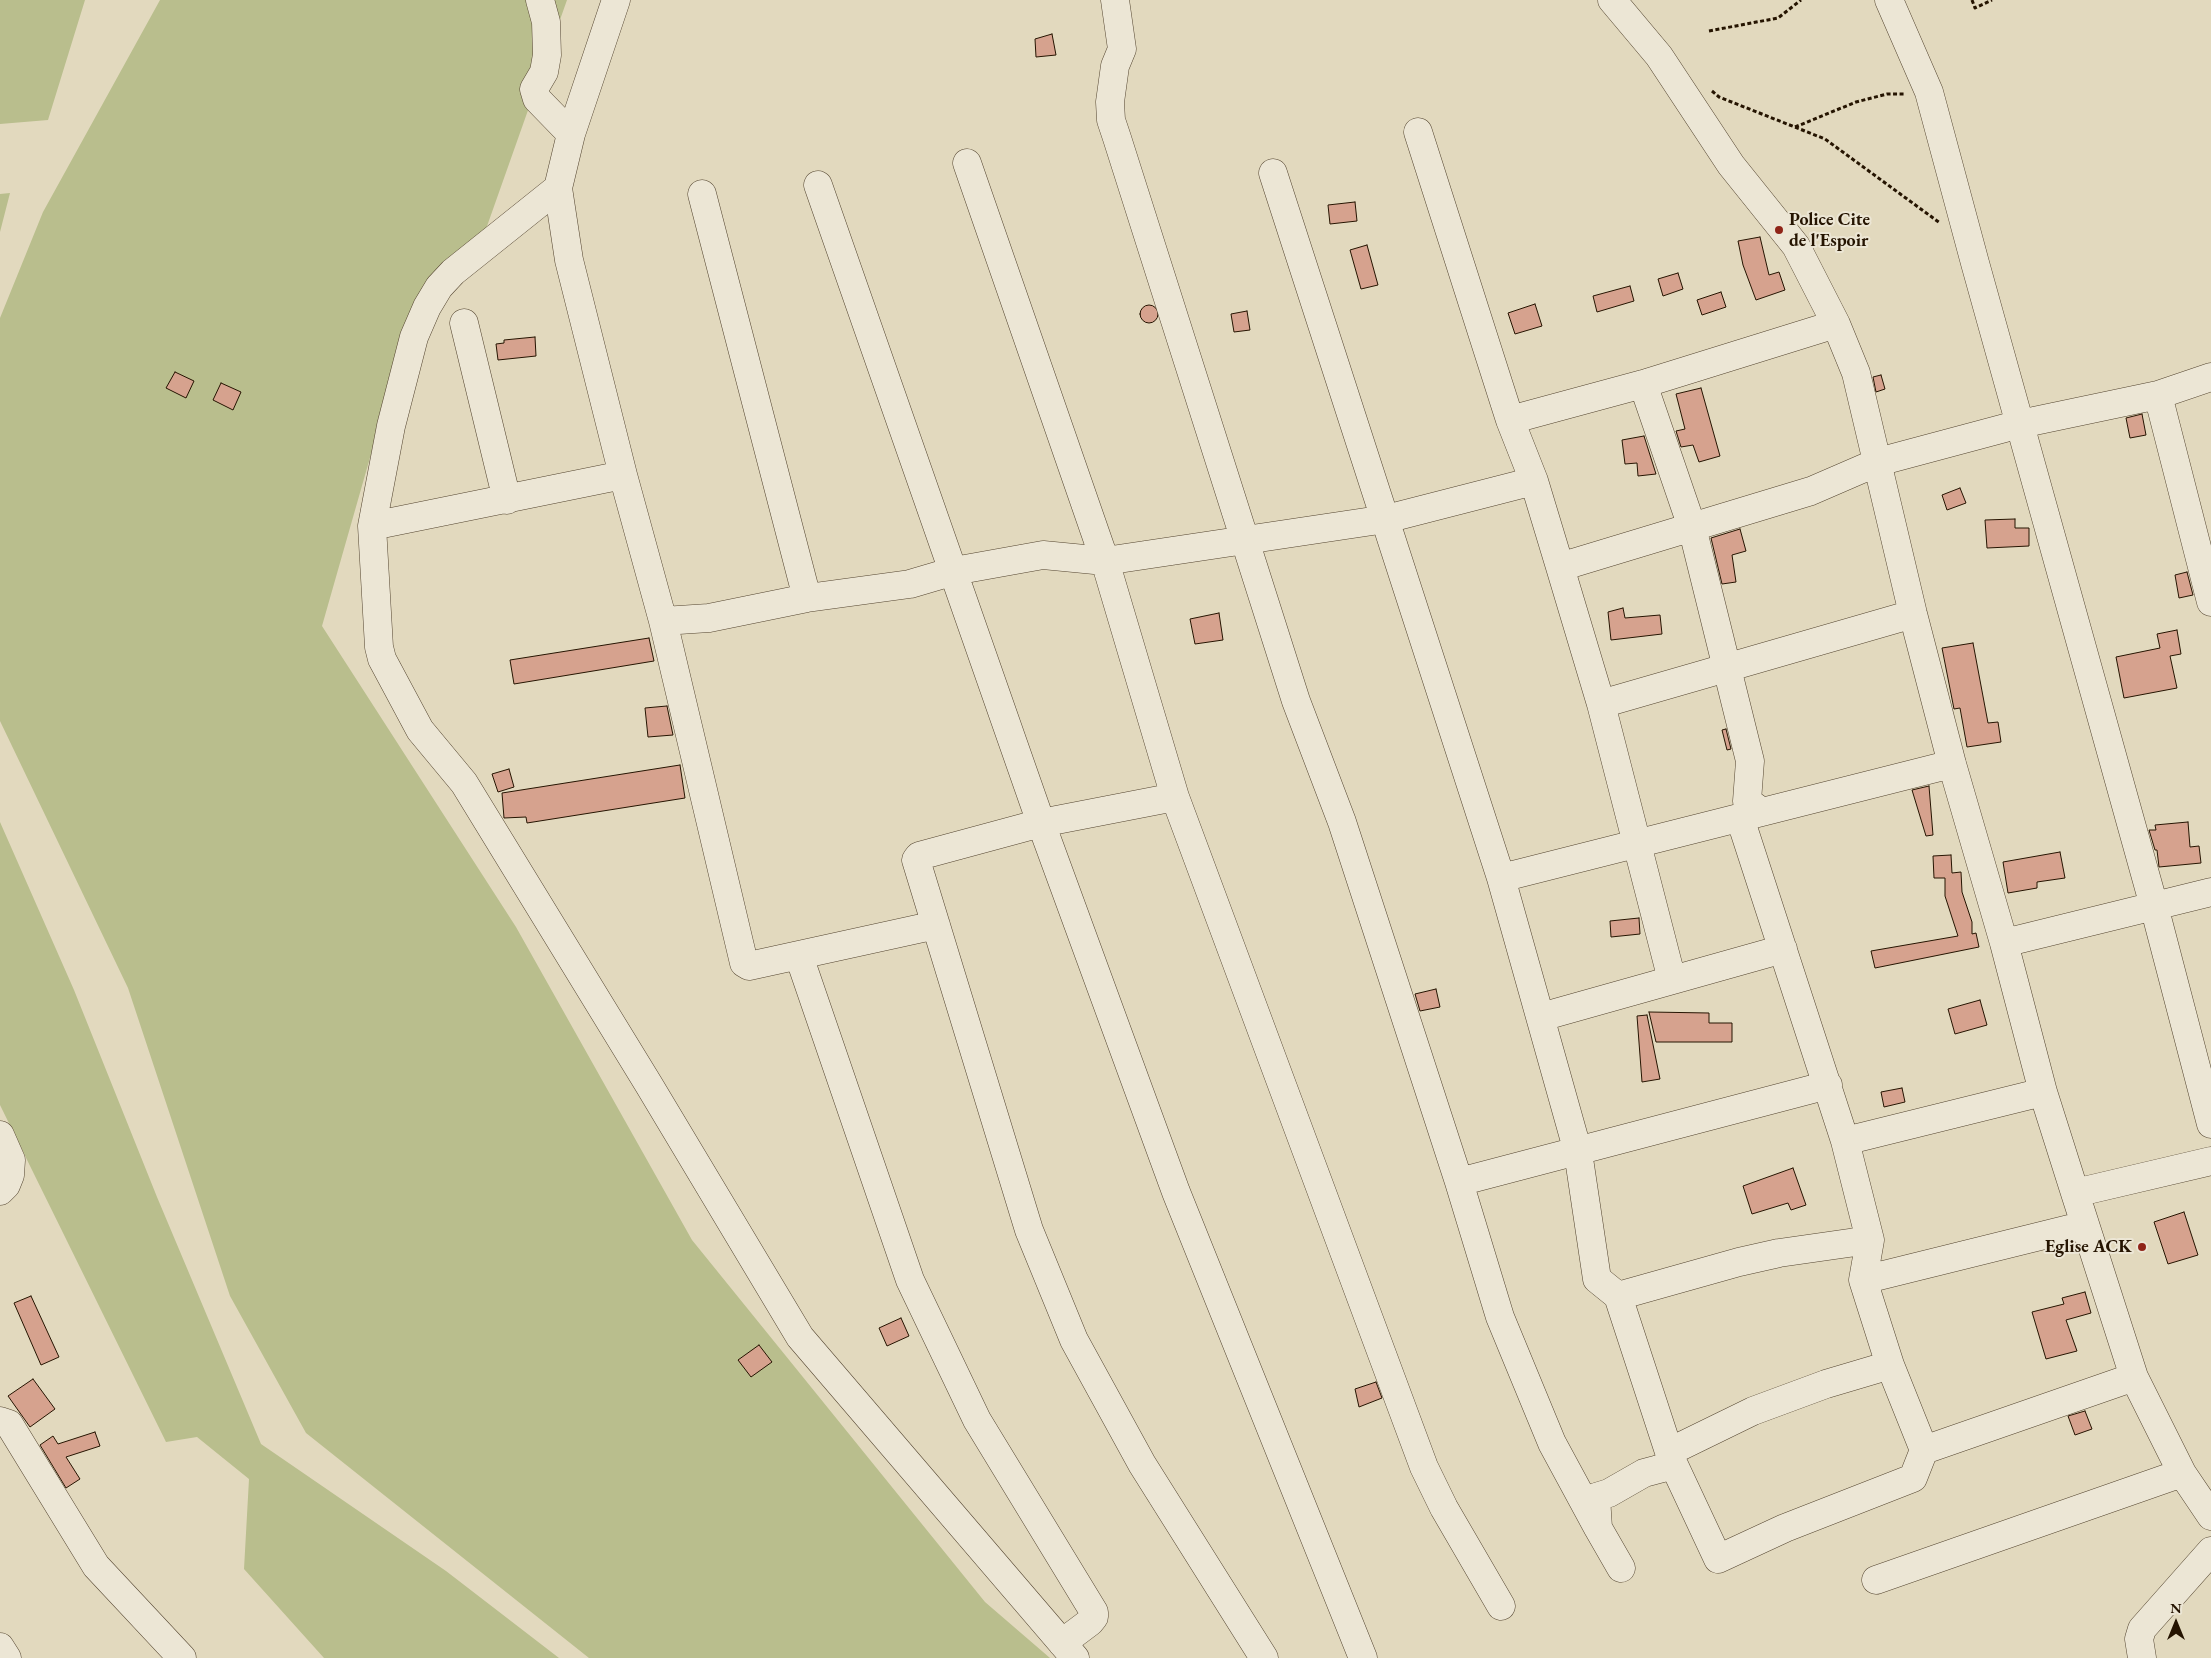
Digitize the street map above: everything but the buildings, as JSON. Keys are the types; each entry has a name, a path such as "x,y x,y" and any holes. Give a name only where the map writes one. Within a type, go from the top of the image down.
{"street":[{"path":"540,0 546,22 546,55 544,72 534,89 536,99 571,134"},
{"path":"616,0 571,134 558,188 569,260 623,476 663,621 744,963 749,966 936,925"},
{"path":"1115,0 1122,48 1113,81 1112,120 1296,702 1342,822 1459,1182 1500,1317 1552,1443 1621,1568"},
{"path":"1612,0 1659,56 1731,165 1796,246 1836,324 1856,373 1913,614 1952,764 2004,943 2044,1092 2075,1193 2134,1377 2182,1473 2211,1516"},
{"path":"1888,0 1929,92 2154,906 2211,1124"},
{"path":"1418,132 1510,420 1534,481 1601,704 1672,980"},
{"path":"967,163 1105,562 1175,797 1424,1467 1444,1508 1501,1606"},
{"path":"1273,173 1501,878 1578,1152 1597,1279 1618,1296 1672,1459 1718,1559 1785,1528 1913,1478 1924,1450 1890,1365 1864,1280 1870,1240 1828,1085 1783,949 1747,801 1750,761 1725,668 1692,527 1643,384"},
{"path":"818,185 1041,823 1176,1192 1363,1658"},
{"path":"558,188 452,272 427,307 414,337 396,405 372,526 379,647 382,659 420,730 464,782 644,1076 800,1337 1069,1650 1094,1618 1094,1612 977,1420 910,1280 799,956"},
{"path":"702,194 807,598"},
{"path":"464,323 507,500"},
{"path":"1510,420 1643,384 1836,324"},
{"path":"1560,568 1811,491 1878,462 2020,424 2158,395 2211,377"},
{"path":"2158,395 2211,602"},
{"path":"372,526 623,476"},
{"path":"663,621 709,618 807,598 910,584 954,571 1043,555 1105,562 1386,520 1534,481"},
{"path":"1601,704 1913,614"},
{"path":"1501,878 1952,764"},
{"path":"1175,797 1041,823 917,858 1030,1230 1074,1340 1142,1464 1264,1658"},
{"path":"2004,943 2211,892"},
{"path":"1541,1017 1783,949"},
{"path":"1459,1182 1828,1085"},
{"path":"1844,1141 2044,1092"},
{"path":"0,1135 11,1160 10,1175 6,1185 0,1191"},
{"path":"2075,1193 2211,1161"},
{"path":"1864,1280 2085,1225"},
{"path":"1618,1296 1738,1262 1779,1253 1870,1240"},
{"path":"1598,1528 1596,1497 1609,1493 1672,1459 1753,1411 1826,1384 1890,1365"},
{"path":"1924,1450 2134,1377"},
{"path":"0,1422 9,1424 96,1566 182,1658"},
{"path":"1876,1580 2182,1473"},
{"path":"2142,1658 2139,1639 2142,1629 2211,1551"},
{"path":"0,1648 7,1658"}],"path":[{"path":"1709,31 1778,18 1801,0"},
{"path":"1972,0 1975,8 1992,0"},
{"path":"1706,86 1719,97 1825,139 1921,208 1944,227"},
{"path":"1795,127 1856,102 1887,94 1919,94 1929,92"}],"green space":[{"path":"0,0 85,0 48,120 0,124"},
{"path":"160,0 567,0 486,229 391,384 322,626 516,927 692,1240 985,1602 1050,1658 589,1658 306,1433 230,1296 128,988 0,721 0,318 43,212"},
{"path":"10,193 0,232 0,194"},
{"path":"0,822 74,990 157,1197 261,1444 446,1571 559,1658 324,1658 244,1569 249,1479 197,1437 166,1442 0,1105"}],"place":[{"name":"Police Cite de l'Espoir","path":"1779,230"},
{"name":"Eglise ACK","path":"2142,1247"}]}
